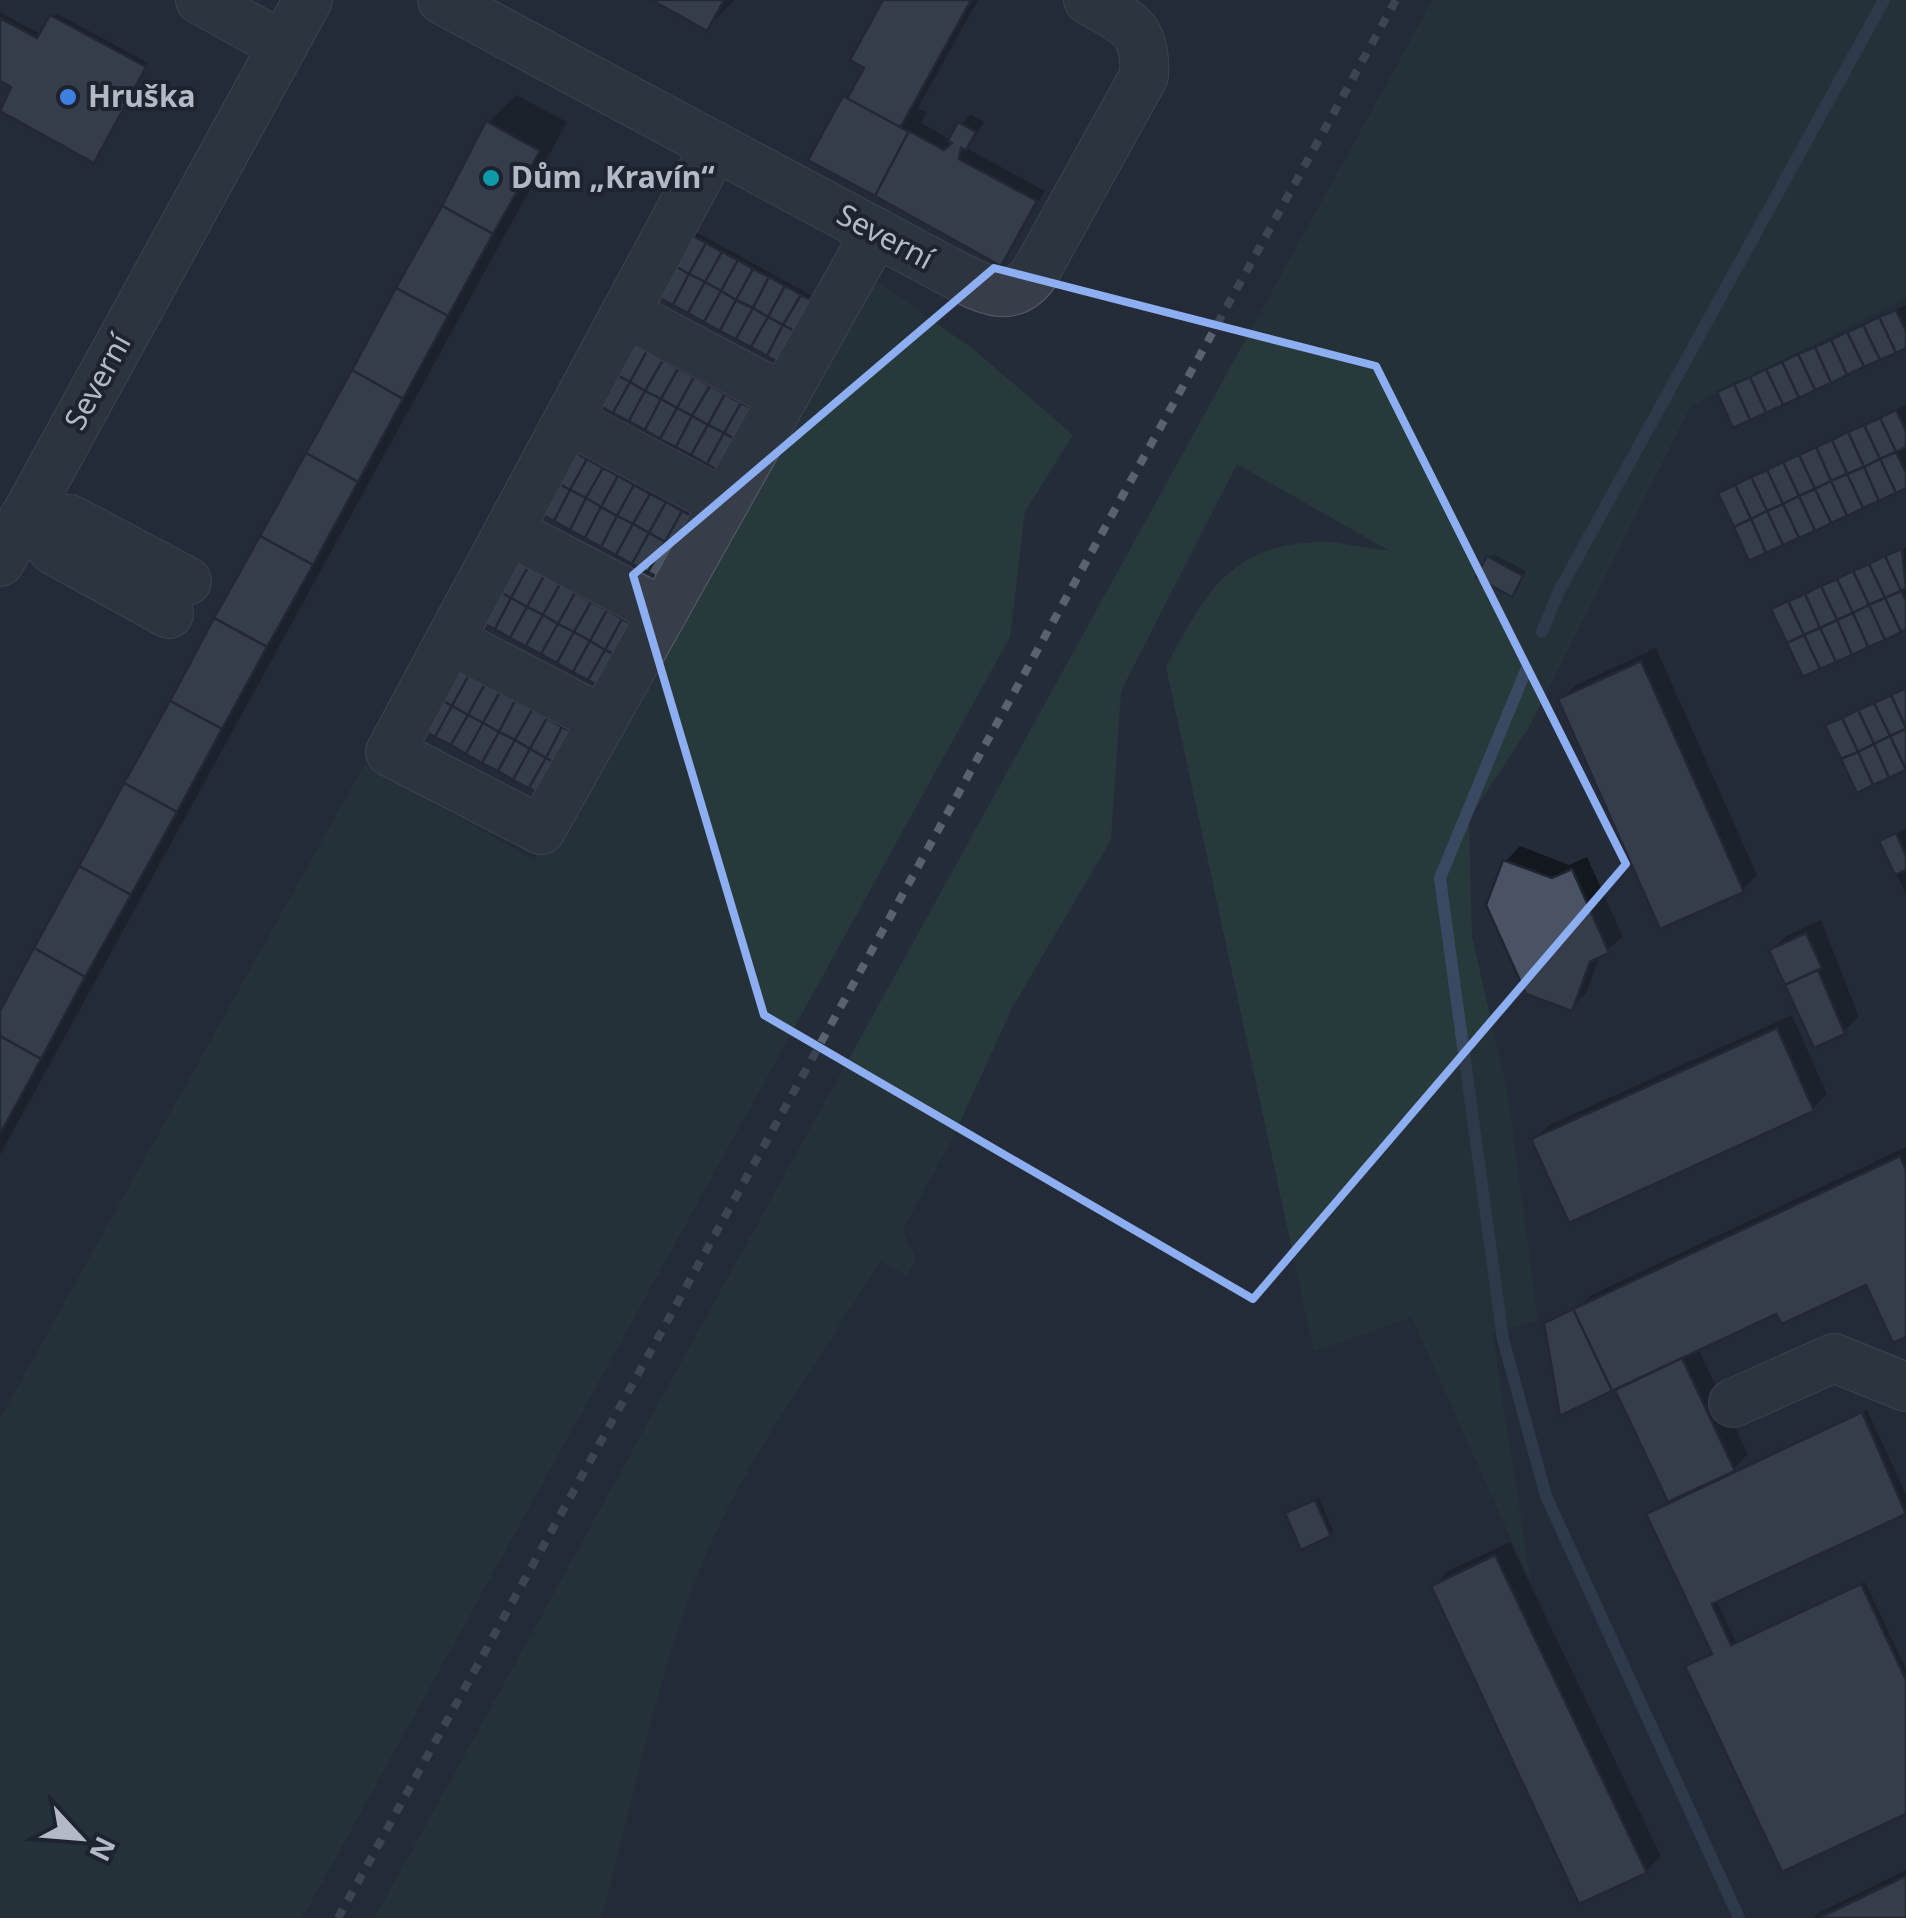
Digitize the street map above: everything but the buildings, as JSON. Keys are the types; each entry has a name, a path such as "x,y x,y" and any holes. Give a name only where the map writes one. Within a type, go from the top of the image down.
{"street":[{"path":"200,0 283,46"},
{"name":"Severní","path":"0,562 308,0"},
{"name":"Severní","path":"442,0 993,292 1023,290 1144,76 1146,52 1136,28 1088,0"},
{"path":"715,146 390,752 541,830 876,232"},
{"path":"626,312 783,397"},
{"path":"568,420 724,504"},
{"path":"24,518 70,519 178,598"},
{"path":"508,531 662,612"},
{"path":"450,640 603,720"},
{"path":"1733,1403 1834,1358 1906,1387"}],"highlighted area":[{"path":"994,268 1376,366 1626,864 1253,1299 764,1015 633,575"}],"shaded area":[{"path":"1433,0 1906,0 1906,298 1691,405 1529,727 1469,819 1472,936 1508,1096 1538,1321 1492,1333 1531,1583 1412,1317 1314,1351 1166,667 1209,594 1245,561 1294,544 1327,542 1388,550 1237,464 1121,691 1111,840 1013,1006 954,1135 902,1231 916,1259 907,1275 880,1261 761,1449 703,1561 668,1660 601,1918 375,1918"},
{"path":"872,279 972,348 1073,435 1025,512 1010,637 302,1918 0,1918 0,1419 365,764 535,861"}],"waterway":[{"path":"1542,632 1559,591 1884,0"},
{"path":"1526,670 1440,878 1503,1339 1546,1496 1739,1918"}],"railway":[{"path":"338,1918 1396,0"}],"place":[{"name":"Hruška","path":"68,97"},
{"name":"Dům „Kravín“","path":"491,178"}]}
